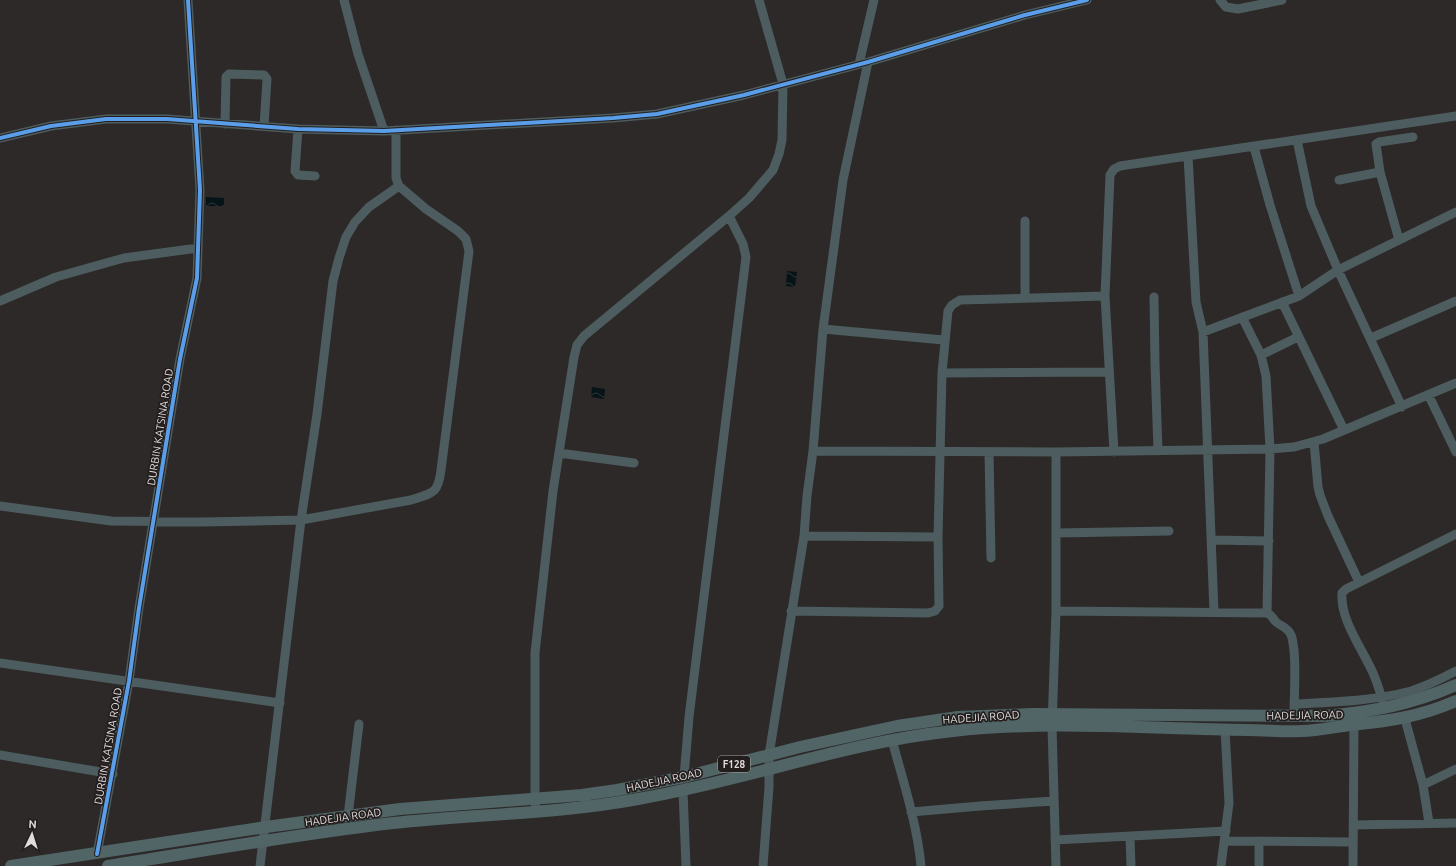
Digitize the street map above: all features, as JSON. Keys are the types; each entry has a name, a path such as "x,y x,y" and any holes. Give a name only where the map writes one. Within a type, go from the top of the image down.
{"main road":[{"name":"HADEJIA ROAD","path":"11,866 266,827 400,809 582,795 617,790 684,777 800,747 897,726 958,718 1007,714 1297,712 1348,714 1383,702 1422,699 1456,685"},
{"name":"HADEJIA ROAD","path":"108,866 397,823 536,812 610,804 683,790 892,740 950,731 988,727 1121,726 1304,731 1405,719 1437,710 1456,701"},
{"path":"1297,712 1304,731"}],"street":[{"name":"DURBIN KATSINA ROAD","path":"97,854 129,681 139,608 180,359 197,278 200,190 188,0"},
{"path":"344,0 358,54 384,131"},
{"path":"536,812 535,653 553,491 577,345 584,336 729,216 749,198 772,170 779,154 783,124 783,84 759,0"},
{"path":"763,866 769,787 769,755 804,536 823,329 843,180 874,0"},
{"path":"0,138 51,126 106,119 167,119 225,124 384,131 598,119 657,114 744,95 863,63 1025,15 1087,0"},
{"path":"1220,0 1226,7 1238,9 1282,0"},
{"path":"225,124 226,77 229,74 264,75 267,79 264,126"},
{"path":"1114,452 1105,296 1110,175 1114,169 1120,166 1456,116"},
{"path":"298,128 296,171 298,175 315,176"},
{"path":"0,506 111,521 202,522 301,520 411,500 435,491 439,484 468,251 466,239 458,231 426,209 399,186 396,178 396,130"},
{"path":"1399,240 1380,172 1376,144 1379,142 1413,137"},
{"path":"1297,140 1311,206 1338,270 1402,407"},
{"path":"1254,147 1270,205 1299,296"},
{"path":"1188,156 1196,302 1203,332 1214,612"},
{"path":"1339,180 1380,172"},
{"path":"260,866 266,827 301,520 317,414 333,281 346,237 355,222 369,207 399,186"},
{"path":"1203,332 1299,296 1338,270 1456,212"},
{"path":"684,777 689,717 746,257 743,244 729,216"},
{"path":"1025,221 1025,298"},
{"path":"0,301 56,276 124,258 198,248"},
{"path":"792,611 928,613 935,611 939,606 938,537 942,373 948,311 952,305 960,300 1105,296"},
{"path":"1154,297 1154,364 1158,451"},
{"path":"1371,338 1456,301"},
{"path":"1282,302 1344,430"},
{"path":"1242,317 1262,355 1266,376 1270,449 1267,613"},
{"path":"823,329 944,340"},
{"path":"1262,355 1298,337"},
{"path":"942,373 1110,372"},
{"path":"813,451 1114,452 1270,449 1294,447 1314,442 1429,396 1456,383"},
{"path":"1429,396 1456,452"},
{"path":"1314,442 1320,495 1328,516 1359,582"},
{"path":"989,452 991,558"},
{"path":"1056,452 1056,611 1052,726 1056,866"},
{"path":"559,453 634,463"},
{"path":"1056,532 1168,531"},
{"path":"1456,534 1346,588 1342,593 1341,601 1360,650 1372,670 1383,702 1439,680 1456,671"},
{"path":"804,536 938,537"},
{"path":"1212,540 1269,542"},
{"path":"1056,611 1214,612 1267,613 1272,615 1275,622 1284,626 1291,634 1297,712"},
{"path":"0,663 280,703"},
{"path":"1405,719 1423,785 1429,823"},
{"path":"348,816 359,724"},
{"path":"1353,866 1354,725"},
{"path":"1221,866 1229,803 1225,730"},
{"path":"892,740 911,812 921,866"},
{"path":"0,755 113,774"},
{"path":"1423,785 1456,768"},
{"path":"683,790 686,866"},
{"path":"911,812 1054,801"},
{"path":"1353,825 1456,823"},
{"path":"1055,840 1226,831"},
{"path":"1130,837 1131,866"},
{"path":"1225,841 1354,842"},
{"path":"1259,842 1259,866"}],"water":[{"path":"206,197 224,198 224,206 206,206"},
{"path":"787,271 797,272 795,287 786,286"},
{"path":"592,387 605,389 604,399 591,397"}],"cycle path":[{"path":"97,854 129,681 139,608 180,359 197,278 200,190 188,0"},
{"path":"0,138 51,126 106,119 167,119 298,129 384,131 613,118 657,114 744,95 868,62 1025,15 1087,0"}]}
